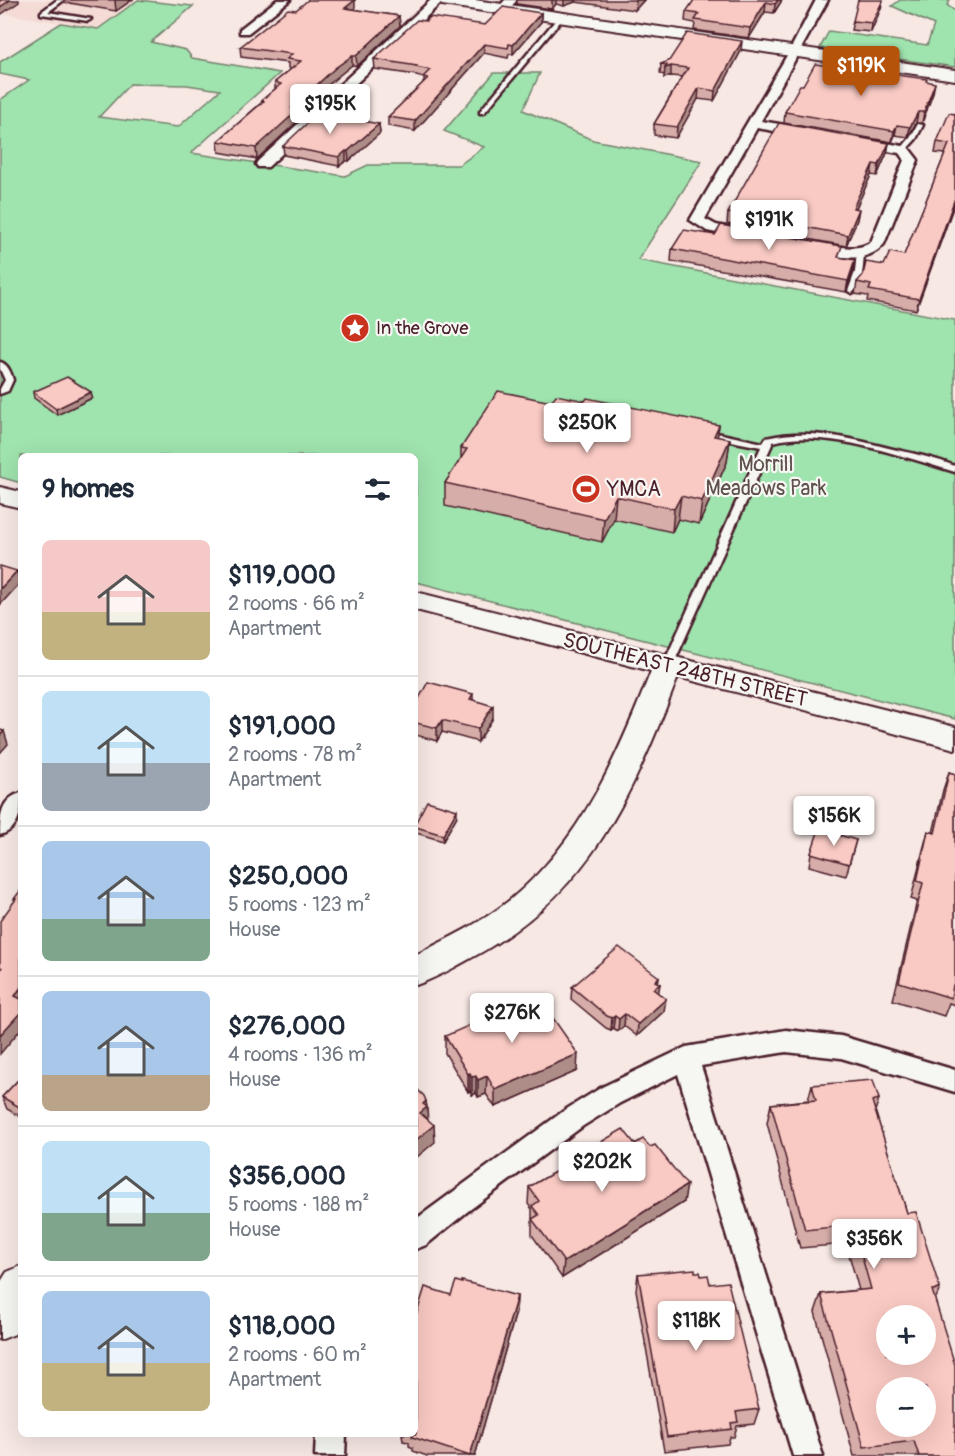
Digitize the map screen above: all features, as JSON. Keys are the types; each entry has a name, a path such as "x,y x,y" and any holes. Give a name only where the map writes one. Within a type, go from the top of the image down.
{"street":[{"path":"244,31 284,0"},
{"path":"263,164 440,0 507,4 561,17 955,75"},
{"path":"758,237 712,228 697,220 795,52 822,0"},
{"path":"753,124 811,134"},
{"path":"801,245 860,253 871,250 877,244 911,159 903,150 846,140"},
{"path":"0,495 18,499"},
{"name":"SOUTHEAST 248TH STREET","path":"418,602 955,738"},
{"path":"418,970 496,928 545,889 568,864 593,828 640,735 668,665"},
{"path":"0,827 18,805"},
{"path":"418,1234 458,1202 574,1118 611,1095 686,1058 786,1041 841,1047 955,1081"},
{"path":"686,1058 808,1456"},
{"path":"0,1320 18,1291"},
{"path":"330,1456 331,1437"}],"lane":[{"path":"61,0 43,13 88,20"},
{"path":"482,112 561,17"},
{"path":"903,150 911,143 920,125"},
{"path":"852,291 859,272 860,253"},
{"path":"0,364 6,370 9,380 5,389 0,392"},
{"path":"688,430 766,446"},
{"path":"668,665 769,440 779,435 819,436 940,463 955,469"}],"shaded area":[{"path":"0,0 138,0 98,29 0,13"}],"green space":[{"name":"Morrill Meadows Park","path":"138,0 193,6 151,42 186,50 192,58 280,73 191,153 345,176 368,165 459,165 484,147 444,131 494,73 540,73 523,110 593,140 702,161 638,260 955,320 955,719 418,583 418,453 18,453 18,482 0,477 0,100 29,80 0,74 0,62 61,23 98,29","holes":["130,84 187,85 220,90 178,127 99,117"]},
{"path":"900,0 950,0 947,5 955,11 955,67 820,48 829,31 927,45 934,25 892,6"}],"building":[{"path":"0,0 10,0 0,7"},
{"path":"308,0 355,0 345,8 399,16 356,56 352,56 335,68 292,108 299,109 256,148 218,141 264,101 262,100 281,84 275,82 301,61 287,59 292,54 240,47 288,9 296,10"},
{"path":"694,0 778,0 775,4 766,2 750,28 695,20 699,14 686,12"},
{"path":"858,0 883,0 872,23 853,21"},
{"path":"503,7 541,13 513,45 509,44 508,48 484,44 415,121 388,117 428,78 423,77 430,70 374,59 417,20 426,21 430,17 485,25"},
{"path":"687,33 742,41 715,91 699,88 677,127 654,124 688,68 671,66 665,68 667,65 661,64 669,61"},
{"path":"815,64 927,79 926,81 935,83 924,112 918,112 910,127 897,125 894,131 785,112"},
{"path":"318,113 379,124 339,157 283,146"},
{"path":"949,113 955,114 955,198 919,299 869,290 871,285 857,282 863,275 866,262 884,265 890,252 904,255 949,144 937,142"},
{"path":"779,123 889,143 879,165 873,164 853,208 859,209 848,235 728,213"},
{"path":"721,225 842,246 838,257 855,260 848,281 672,249 684,230 715,235"},
{"path":"67,377 91,392 56,409 33,392"},
{"name":"YMCA","path":"498,391 551,402 556,395 585,401 587,398 719,425 714,436 730,439 702,501 681,496 674,509 616,496 604,519 445,483 467,449 461,448"},
{"path":"0,566 17,571 0,589"},
{"path":"428,682 473,694 470,699 493,706 478,729 442,720 437,728 418,723 418,700"},
{"path":"949,772 955,774 955,986 953,985 951,998 899,982 923,883 917,881 928,831 935,833"},
{"path":"427,801 457,810 443,835 418,828 418,818"},
{"path":"819,829 856,840 849,864 811,853"},
{"path":"18,894 18,992 15,996 18,998 18,1015 0,1035 0,970 2,968 0,967 0,921 16,899 14,899"},
{"path":"619,947 659,977 655,981 660,984 653,989 666,999 638,1024 625,1014 619,1019 615,1016 612,1018 607,1016 572,987"},
{"path":"532,998 539,998 578,1054 495,1090 487,1076 478,1080 476,1076 472,1077 470,1073 468,1074 445,1036"},
{"path":"18,1080 18,1106 2,1097"},
{"path":"873,1080 879,1099 872,1101 907,1213 916,1212 940,1289 932,1290 955,1365 955,1456 919,1456 914,1441 864,1447 821,1294 871,1289 853,1225 805,1230 771,1104 816,1100 812,1085"},
{"path":"418,1090 424,1096 426,1101 423,1104 427,1107 420,1113 434,1125 418,1138"},
{"path":"623,1129 635,1144 643,1139 650,1147 655,1145 687,1185 564,1262 532,1219 539,1215 532,1206 539,1201 529,1187 588,1153 586,1151"},
{"path":"695,1269 695,1272 700,1272 701,1276 708,1275 710,1284 728,1282 759,1409 736,1412 738,1422 731,1423 732,1429 667,1437 638,1274"},
{"path":"456,1281 462,1283 462,1281 517,1296 470,1456 412,1437 418,1437 418,1310 425,1287 451,1295"}],"place":[{"name":"In the Grove","path":"355,328"},
{"name":"YMCA","path":"586,489"}]}
